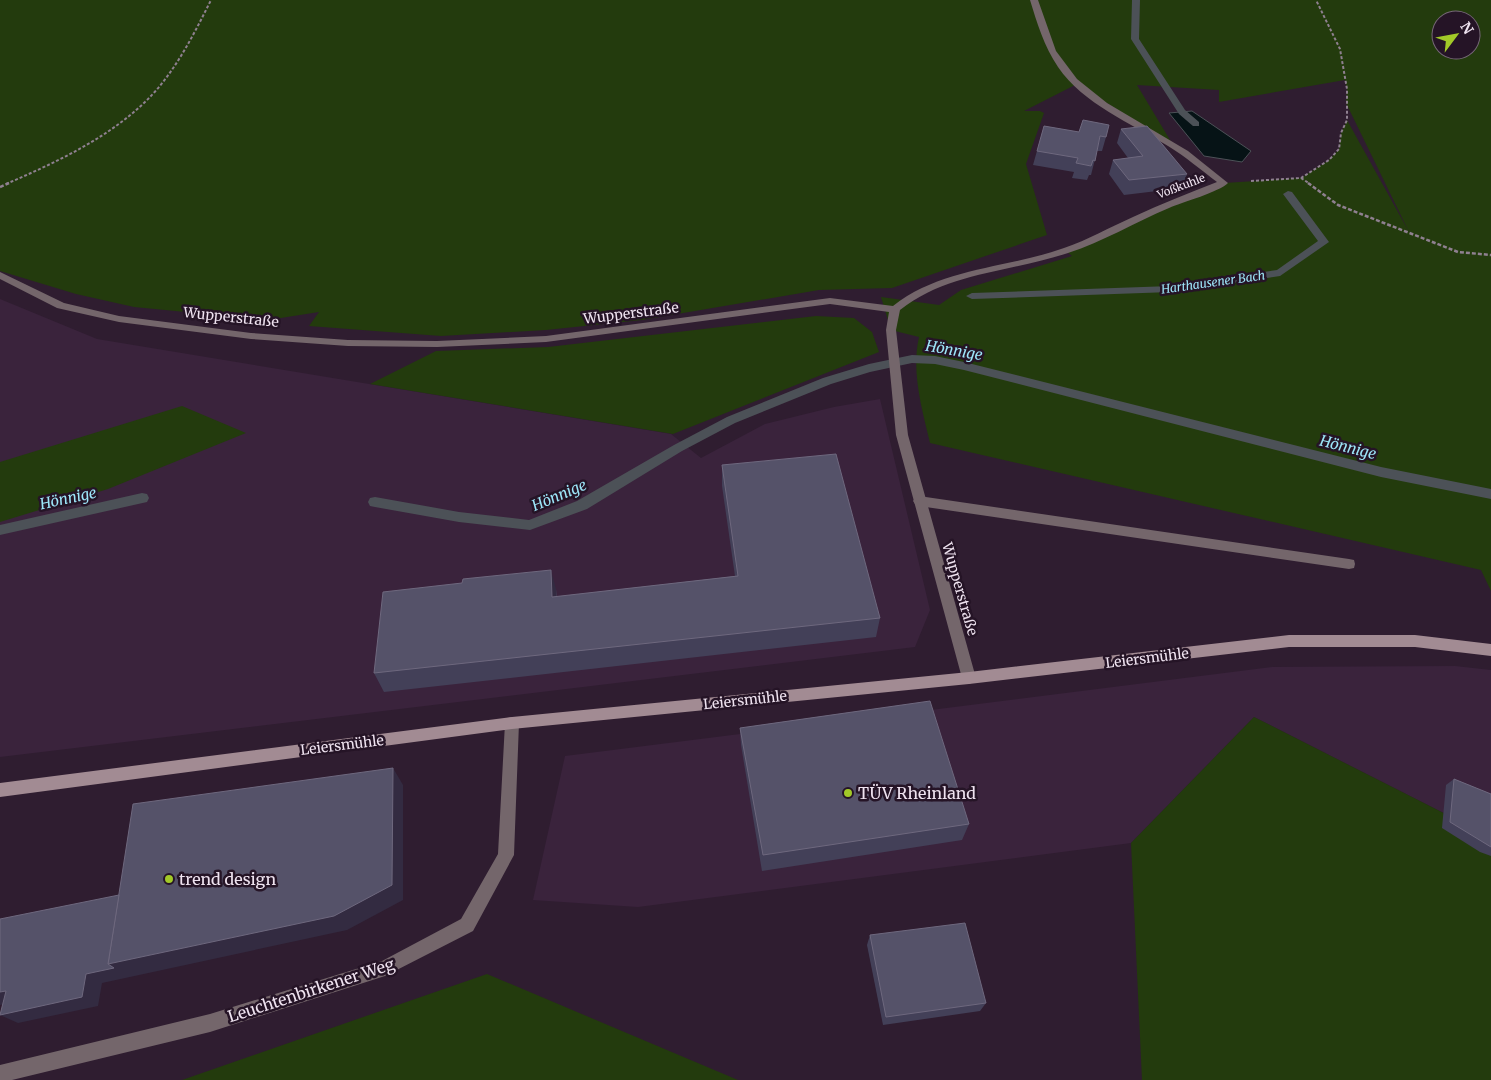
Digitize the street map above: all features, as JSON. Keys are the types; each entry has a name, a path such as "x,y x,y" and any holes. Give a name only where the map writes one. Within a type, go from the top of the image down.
{"main road":[{"name":"Leiersmühle","path":"0,790 512,723 969,678 1289,641 1415,641 1491,650"}],"street":[{"name":"Voßkuhle","path":"1034,0 1052,53 1077,84 1114,112 1173,145 1224,183"},
{"name":"Voßkuhle","path":"895,309 907,297 927,288 973,274 1066,251 1176,200 1224,183"},
{"name":"Wupperstraße","path":"0,275 61,306 119,319 251,336 348,343 437,344 546,339 830,301 895,309 891,330 902,435 969,678"},
{"path":"919,501 1349,564"},
{"name":"Leuchtenbirkener Weg","path":"0,1074 210,1024 385,968 467,925 506,855 512,723"}],"path":[{"path":"0,187 85,146 132,114 164,80 196,29 211,0"},
{"path":"1224,183 1301,178 1329,160 1339,149 1341,133 1347,120 1347,89 1340,49 1316,0"},
{"path":"1301,178 1338,205 1458,252 1491,255"}],"shaded area":[{"path":"1192,111 1251,151 1242,162 1204,156 1169,113"},
{"path":"0,299 97,339 671,434 701,458 765,424 834,407 880,399 930,610 915,647 0,757"},
{"path":"1455,666 1491,670 1491,837 1254,717 1131,843 638,907 533,900 565,756 1272,667"}],"green space":[{"path":"0,0 1491,0 1491,591 1481,570 930,443 917,377 916,364 919,337 891,330 881,297 939,305 961,290 1072,256 1066,251 1224,183 1301,178 1329,160 1339,149 1341,133 1347,120 1409,232 1346,103 1347,89 1345,80 1219,102 1219,90 1137,85 1173,145 1077,84 1024,111 1040,111 1044,113 1026,164 1047,235 892,288 819,290 642,320 546,330 441,336 309,326 319,312 268,320 134,307 76,294 0,271"},
{"path":"816,316 854,318 872,332 879,352 673,434 370,384 436,351 548,347"},
{"path":"182,406 246,433 108,489 0,522 0,462"},
{"path":"1254,717 1491,837 1491,1080 1142,1080 1131,843"},
{"path":"487,974 738,1080 182,1080"}],"building":[{"path":"1083,120 1109,125 1106,137 1100,136 1095,161 1093,160 1091,166 1076,163 1078,158 1037,151 1044,126 1079,132"},
{"path":"1147,126 1187,174 1129,180 1113,160 1143,156 1121,129"},
{"path":"836,454 880,618 374,673 383,592 462,583 463,579 551,570 552,597 738,576 722,465"},
{"name":"TÜV Rheinland","path":"930,701 969,824 763,855 740,728"},
{"path":"393,768 392,885 334,916 108,964 133,804"},
{"path":"1454,779 1491,794 1491,847 1450,822"},
{"path":"119,895 108,964 114,968 86,974 82,997 0,1015 6,991 0,992 0,919"},
{"path":"965,923 986,1003 886,1017 870,935"}],"waterway":[{"name":"Harthausener Bach","path":"1136,0 1135,39 1182,112 1196,124"},
{"name":"Harthausener Bach","path":"972,296 1171,289 1280,273 1324,242 1288,194"},
{"name":"Hönnige","path":"375,502 459,517 530,525 582,505 678,448 731,420 827,381 869,368 912,359 935,360 964,366 1381,472 1491,494"},
{"name":"Hönnige","path":"0,530 142,498"}],"place":[{"name":"TÜV Rheinland","path":"848,793"},
{"name":"trend design","path":"169,879"}]}
